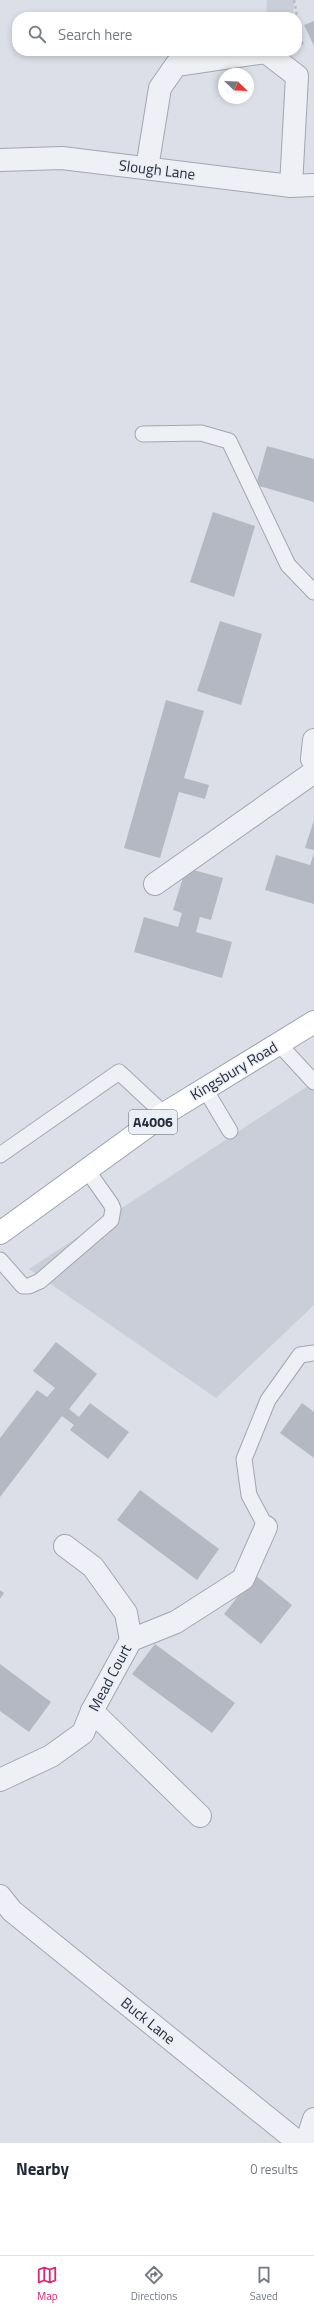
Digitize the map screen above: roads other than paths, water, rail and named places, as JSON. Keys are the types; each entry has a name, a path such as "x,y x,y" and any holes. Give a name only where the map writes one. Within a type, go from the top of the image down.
{"main road":[{"name":"Kingsbury Road","path":"0,1233 164,1114 314,1022"}],"street":[{"path":"147,168 160,88 176,65 238,56"},
{"path":"271,56 297,76 291,186"},
{"name":"Slough Lane","path":"0,160 62,158 291,186 314,185"},
{"path":"314,740 314,761"},
{"path":"155,884 314,772"},
{"name":"Mead Court","path":"0,1780 51,1756 83,1733 92,1711 131,1640 176,1622 243,1579 266,1527"},
{"path":"65,1546 93,1567 126,1612 131,1640"},
{"path":"92,1711 200,1816"},
{"name":"Buck Lane","path":"0,1896 12,1911 299,2143"},
{"path":"306,2143 314,2119"}],"lane":[{"path":"143,434 201,433 229,441 288,565 314,592"},
{"path":"278,1044 314,1082"},
{"path":"0,1155 119,1072 164,1114"},
{"path":"205,1089 230,1131"},
{"path":"0,1260 23,1286 29,1286 40,1281 111,1220 113,1209 111,1204 87,1170"},
{"path":"266,1527 249,1495 244,1459 268,1400 300,1355 314,1353"}]}
